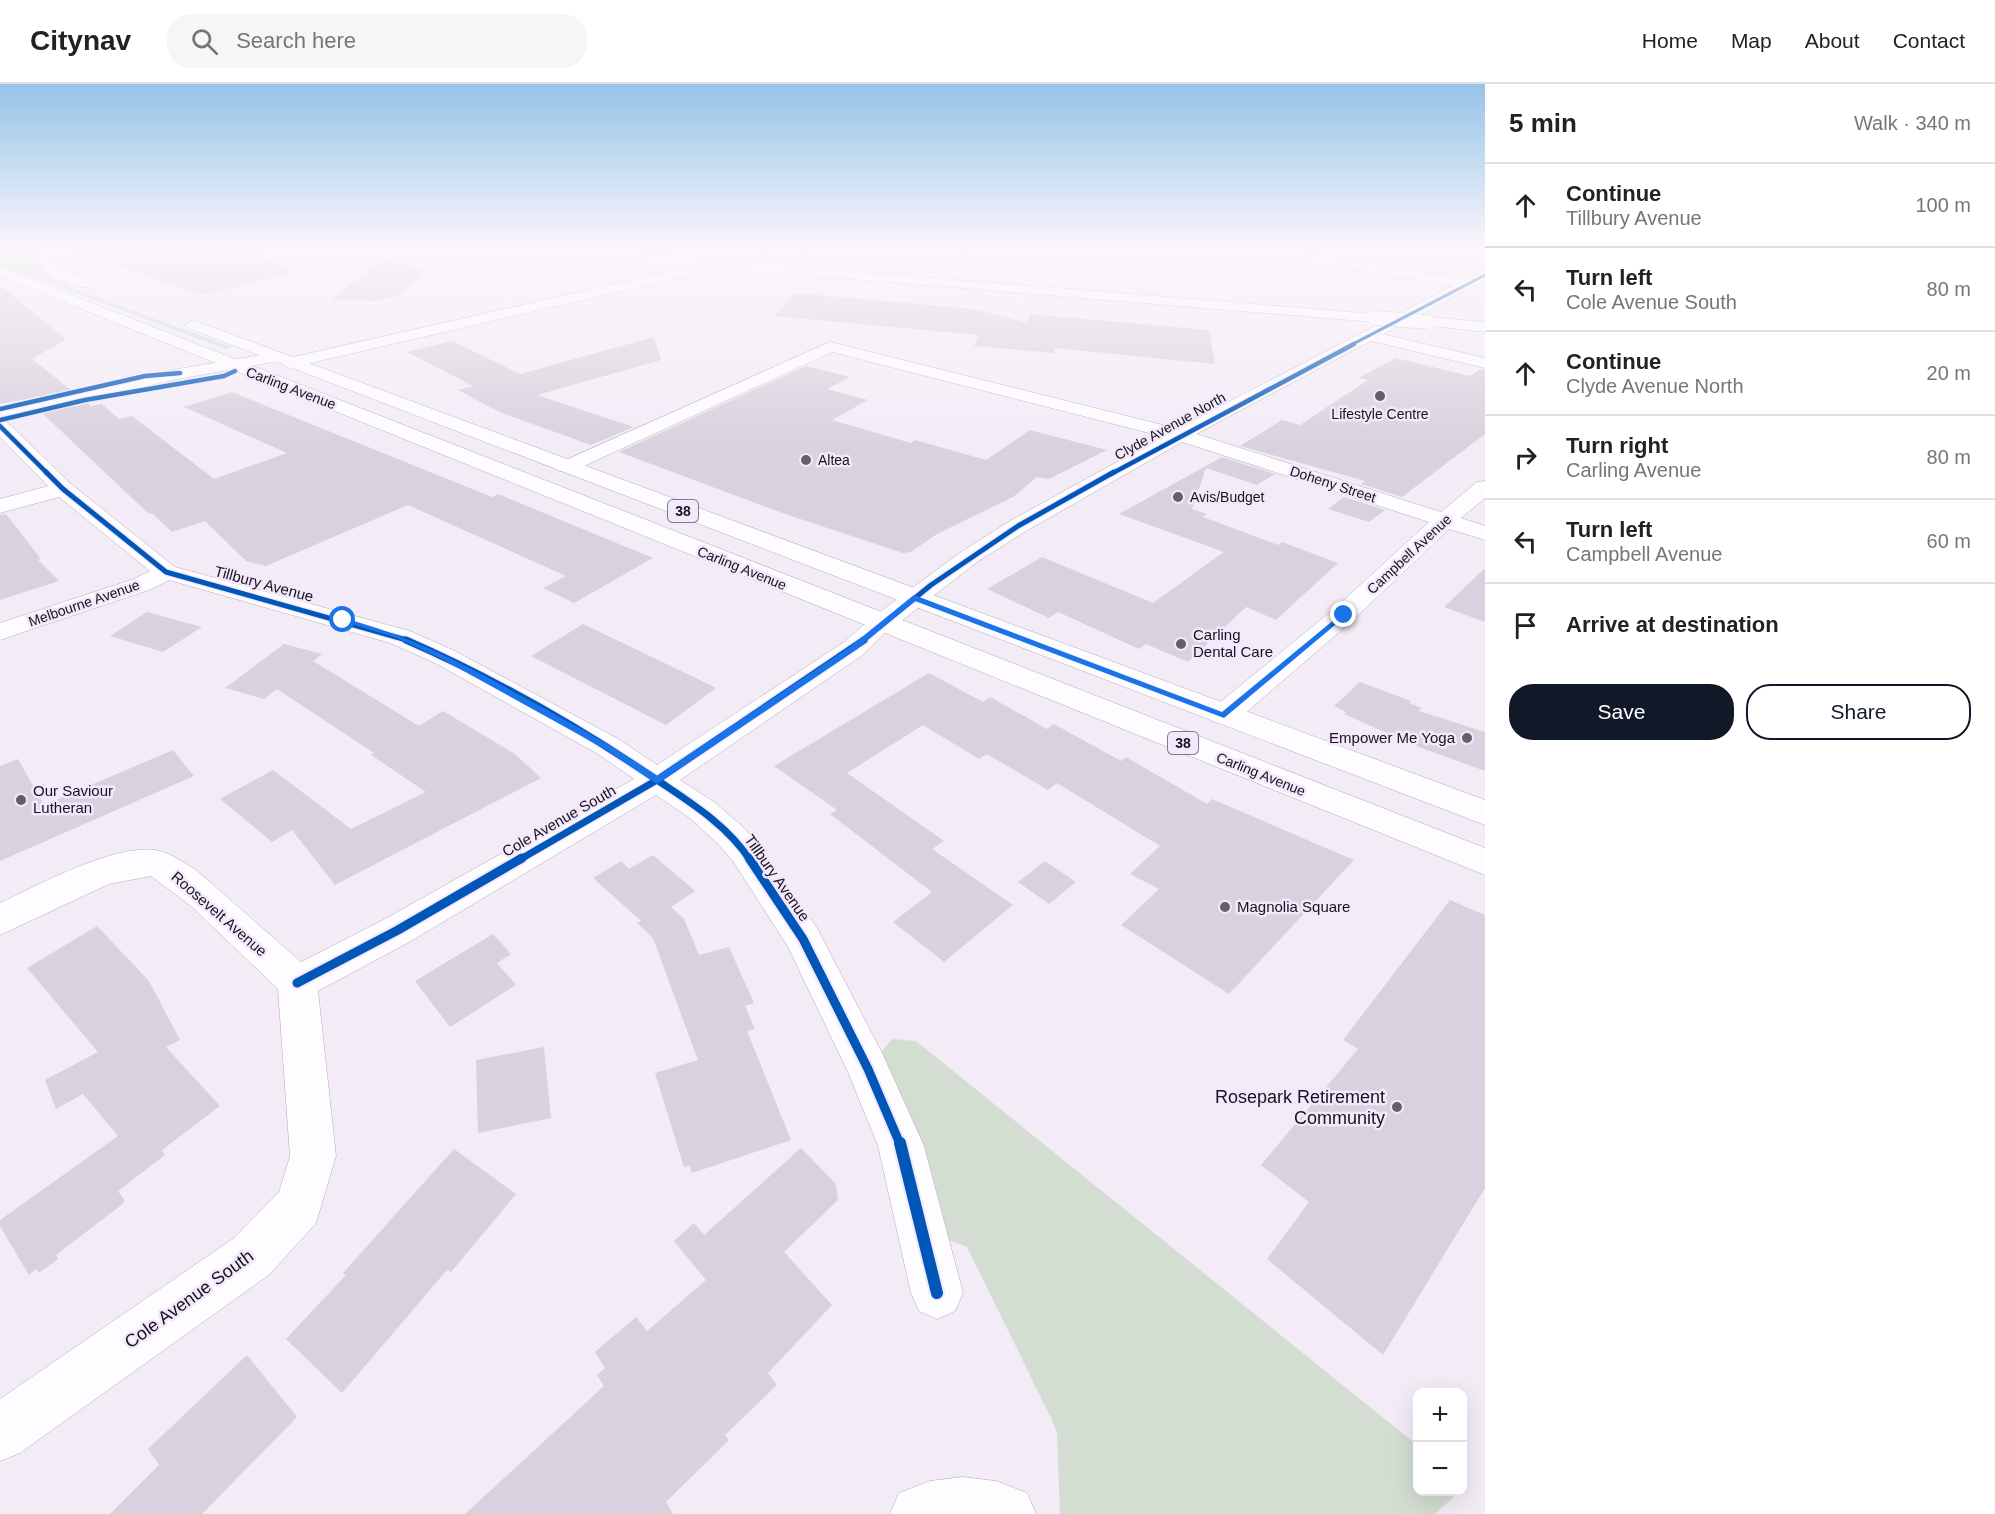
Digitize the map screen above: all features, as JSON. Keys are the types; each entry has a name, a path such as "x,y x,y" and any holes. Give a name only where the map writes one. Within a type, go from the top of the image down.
{"main road":[{"name":"Carling Avenue","path":"103,313 1485,862"},
{"path":"0,414 118,388 393,340 512,313"},
{"path":"1219,313 1372,327 1485,363"},
{"path":"1404,313 1485,327"},
{"name":"Clyde Avenue North","path":"882,623 969,557 1018,526 1372,327 1405,313"},
{"path":"1372,327 1436,319 1485,318"},
{"name":"Carling Avenue","path":"175,319 1485,813"},
{"name":"Doheny Street","path":"566,467 830,347 1180,435 1485,533"},
{"name":"Tillbury Avenue","path":"0,426 63,489 166,572 400,637 445,657 609,747 702,810 731,836 745,852 803,939 868,1069 901,1146 937,1293"},
{"name":"Campbell Avenue","path":"1224,715 1344,615 1444,520 1485,487"},
{"path":"0,506 63,489"},
{"name":"Melbourne Avenue","path":"0,632 143,584 166,572"},
{"name":"Cole Avenue South","path":"0,1433 252,1256 299,1206 313,1156 297,982 398,930 657,780 854,648 882,623"},
{"name":"Roosevelt Avenue","path":"0,920 92,878 133,865 156,863 183,879 297,982"},
{"path":"920,1514 933,1509 998,1511"}],"shaded area":[{"path":"128,313 139,313 232,347 226,349"},
{"path":"892,1039 916,1041 1413,1442 1413,1496 1455,1496 1435,1514 1060,1514 1057,1433 1051,1418 967,1247 922,1230 868,1069"}],"building":[{"path":"0,313 34,313 66,339 32,359 71,390 0,404"},
{"path":"777,313 989,313 1027,323 1030,314 1209,330 1215,364 1055,348 1054,353 974,346 978,335 774,316"},
{"path":"654,337 661,360 537,395 634,427 591,445 499,412 458,390 473,386 407,352 452,341 520,374"},
{"path":"1396,358 1470,376 1480,369 1485,370 1485,434 1402,497 1361,484 1365,481 1240,446 1282,420 1300,425 1368,380 1358,378"},
{"name":"Altea","path":"806,366 850,377 827,389 868,400 832,420 911,443 915,440 986,460 1030,430 1107,450 1049,479 1037,477 1013,497 937,534 911,552 903,553 785,514 619,452"},
{"path":"232,392 492,497 498,494 653,558 574,603 543,588 566,576 408,505 266,566 246,561 205,521 172,532 152,513 149,514 42,413 86,402 91,406 102,404 119,419 132,416 214,479 287,453 184,407"},
{"path":"1222,457 1275,474 1257,485 1206,468 1192,509 1207,514 1203,517 1278,545 1282,542 1338,563 1276,620 1246,607 1188,662 1146,644 1139,649 1058,612 1049,618 987,589 1042,557 1153,603 1224,552 1119,514"},
{"path":"1344,497 1385,510 1369,522 1328,509"},
{"path":"6,514 41,559 38,560 59,581 0,600 0,515"},
{"path":"1485,568 1485,622 1444,607"},
{"path":"147,612 202,627 163,652 110,636"},
{"path":"583,624 716,688 666,725 531,656"},
{"path":"284,644 322,654 313,661 419,726 443,711 515,754 541,778 335,885 292,830 272,842 220,799 273,770 351,829 426,792 371,755 374,753 277,689 264,699 225,688"},
{"path":"929,673 983,702 990,697 1047,729 1054,724 1121,761 1126,757 1207,804 1212,799 1354,860 1229,994 1121,925 1159,889 1130,874 1160,846 1057,783 1048,790 987,754 979,759 923,725 847,773 944,841 932,849 1013,905 944,962 893,922 932,892 830,814 837,810 774,766"},
{"path":"1360,682 1411,701 1409,703 1422,708 1419,711 1485,732 1485,771 1416,746 1344,714 1346,712 1334,706"},
{"path":"173,750 194,776 0,861 0,766 18,759 44,805"},
{"path":"653,855 695,891 671,907 684,919 699,955 729,947 754,1003 745,1006 755,1029 747,1031 791,1140 692,1173 689,1165 684,1167 655,1073 698,1060 653,938 637,923 641,921 593,878 621,861 629,869"},
{"path":"1045,861 1076,882 1049,904 1018,882"},
{"name":"Rosepark Retirement Community","path":"1450,900 1485,915 1485,1188 1383,1355 1267,1259 1309,1202 1261,1165 1358,1049 1343,1040"},
{"path":"97,926 149,981 180,1040 166,1047 220,1106 162,1150 165,1155 118,1191 125,1201 120,1206 56,1255 58,1259 39,1273 36,1269 29,1275 0,1226 0,1220 118,1136 83,1094 56,1109 45,1080 98,1052 27,968"},
{"path":"493,934 511,954 497,963 516,985 450,1027 415,981"},
{"path":"544,1047 551,1118 478,1133 476,1060"},
{"path":"801,1148 836,1184 838,1200 784,1252 832,1305 768,1373 777,1385 725,1435 729,1440 666,1502 673,1514 465,1514 604,1386 597,1375 605,1368 595,1352 636,1317 647,1331 706,1280 674,1241 694,1223 704,1235"},
{"path":"454,1149 516,1194 451,1272 447,1270 342,1393 286,1339 346,1275 343,1273"},
{"path":"247,1355 297,1417 202,1514 110,1514 159,1465 148,1449"}],"cycle path":[{"path":"297,983 398,930 657,780 854,648 931,585 1018,526 1191,429 1413,313"},
{"path":"0,420 85,400 224,376 235,371"},
{"path":"0,409 145,376 180,373"},
{"path":"0,426 63,489 166,572 400,637 445,657 609,747 702,810 731,836 745,852 803,939 868,1069 901,1146 937,1293"}],"place":[{"name":"Lifestyle Centre","path":"1380,396"},
{"name":"Altea","path":"806,460"},
{"name":"Avis/Budget","path":"1178,497"},
{"name":"Carling Dental Care","path":"1181,644"},
{"name":"Empower Me Yoga","path":"1467,738"},
{"name":"Our Saviour Lutheran","path":"21,800"},
{"name":"Magnolia Square","path":"1225,907"},
{"name":"Rosepark Retirement Community","path":"1397,1107"}],"route":[{"path":"343,620 400,637 445,657 609,747 657,780 854,648 914,598 1224,715 1344,615"}]}
